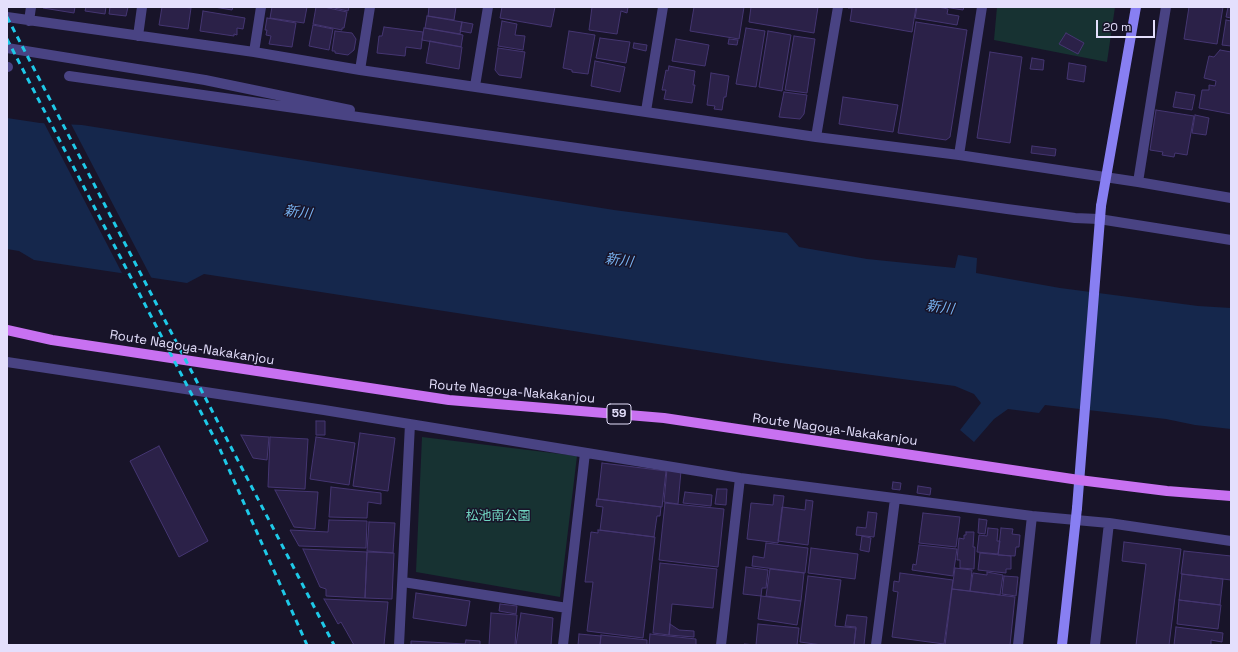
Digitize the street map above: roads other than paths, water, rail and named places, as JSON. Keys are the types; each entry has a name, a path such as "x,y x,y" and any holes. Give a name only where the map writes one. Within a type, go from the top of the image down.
{"main road":[{"name":"Route Nagoya-Nakakanjou","path":"7,330 52,340 449,400 664,418 1079,480 1167,491 1231,496"}],"street":[{"path":"29,21 31,7"},
{"path":"138,36 142,7"},
{"path":"254,52 261,7"},
{"path":"360,70 370,7"},
{"path":"474,86 488,7"},
{"path":"646,111 663,7"},
{"path":"816,136 838,7"},
{"path":"959,155 982,7"},
{"path":"1062,645 1077,508 1101,206 1136,7"},
{"path":"1138,182 1166,7"},
{"path":"7,17 254,52 360,70 816,136 959,155 1138,182 1231,198"},
{"path":"7,48 206,80 446,130"},
{"path":"69,76 1075,218 1099,224 1231,240"},
{"path":"7,362 324,410 740,478 1032,516 1109,523 1231,541"},
{"path":"399,645 410,424"},
{"path":"563,645 585,453"},
{"path":"721,645 740,478"},
{"path":"876,645 895,499"},
{"path":"1018,645 1032,516"},
{"path":"1095,645 1109,523"},
{"path":"402,582 567,608"}],"water":[{"name":"新川","path":"7,118 40,123 82,125 614,210 787,233 799,247 867,259 955,268 958,255 977,258 976,273 1060,288 1198,306 1231,308 1231,429 1195,425 1166,419 1045,405 1039,413 1008,409 994,419 974,442 960,430 981,403 974,394 955,386 781,363 204,274 187,283 34,260 19,251 7,249"}],"railway":[{"path":"7,17 334,645"},
{"path":"7,39 219,447 307,645"}],"park label":[{"name":"松池南公園","path":"498,516"}]}
